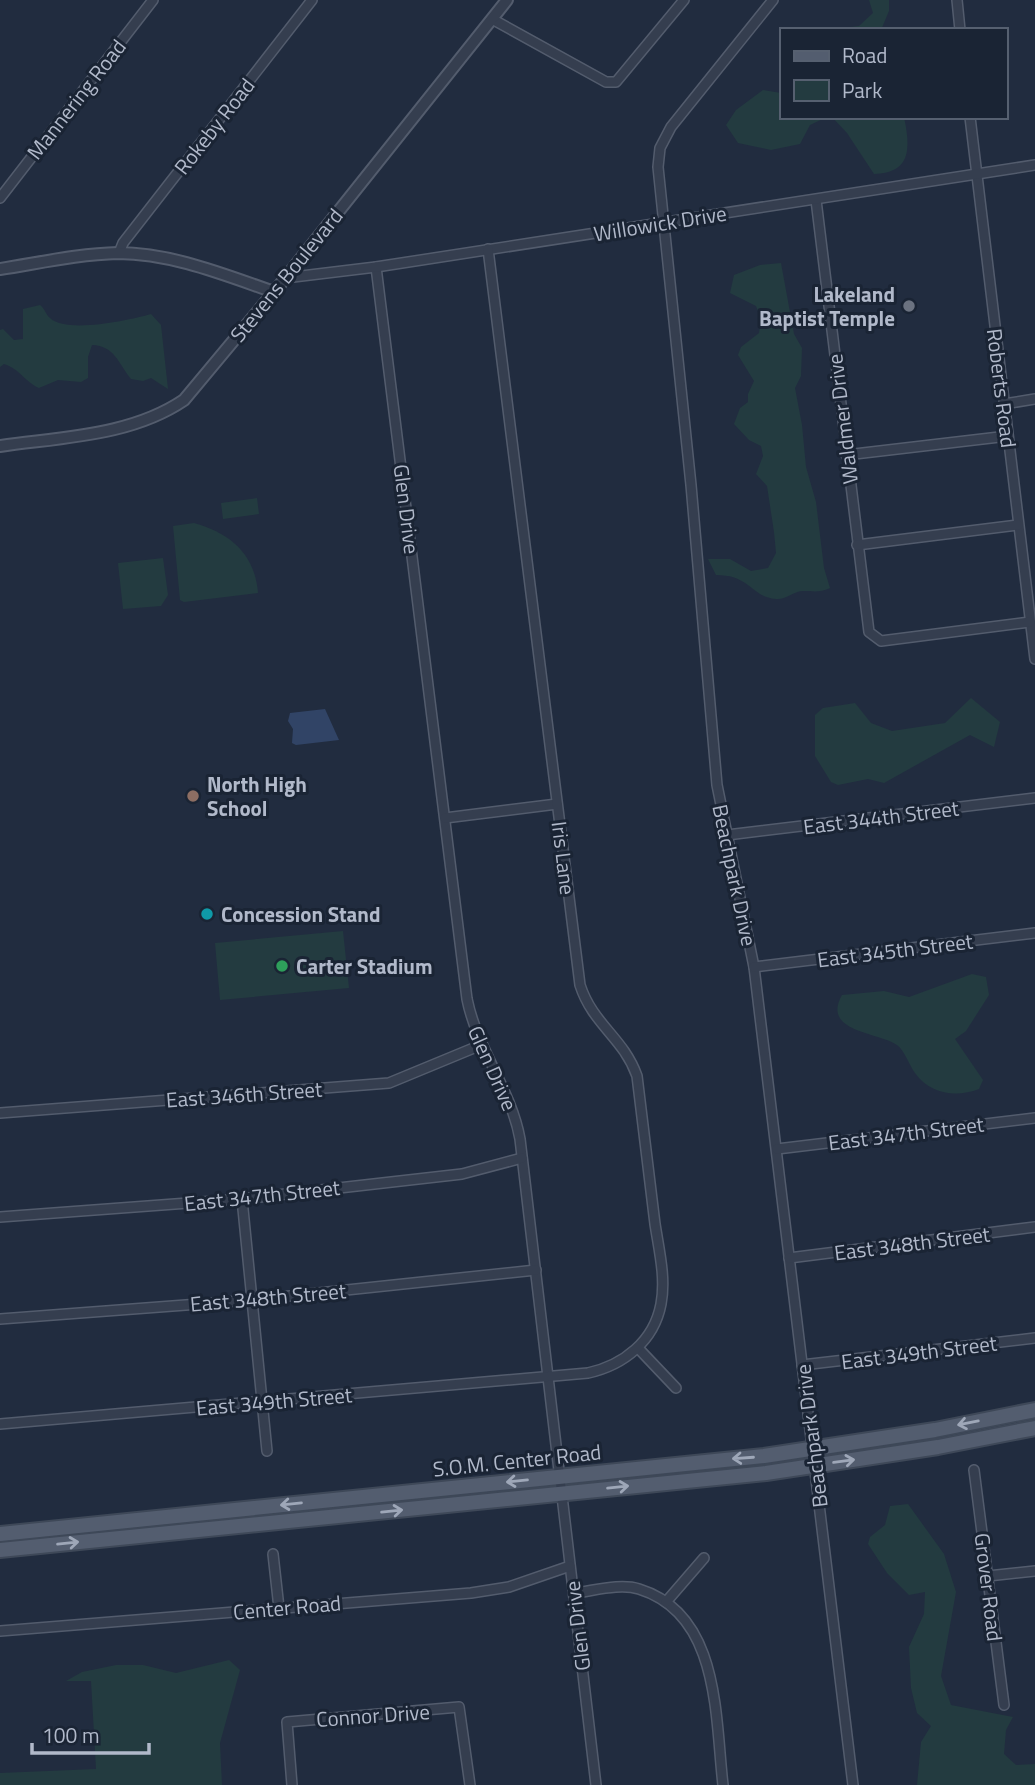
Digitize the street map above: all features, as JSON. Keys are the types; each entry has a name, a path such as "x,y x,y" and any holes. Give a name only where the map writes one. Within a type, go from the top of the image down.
{"main road":[{"name":"S.O.M. Center Road","path":"0,1534 560,1477 811,1448 935,1430 1035,1410"},
{"name":"S.O.M. Center Road","path":"0,1550 562,1494 814,1465 938,1447 1035,1428"}],"street":[{"name":"Mannering Road","path":"0,198 153,0"},
{"name":"Rokeby Road","path":"119,253 123,243 312,0"},
{"name":"Stevens Boulevard","path":"0,446 113,430 166,412 201,382 507,0"},
{"path":"492,19 606,82 616,82 684,0"},
{"name":"Beachpark Drive","path":"773,0 664,138 658,167 717,785 754,967 853,1785"},
{"path":"957,0 960,28"},
{"name":"Roberts Road","path":"970,119 1035,659"},
{"name":"Willowick Drive","path":"285,278 376,267 1035,166"},
{"name":"Waldmer Drive","path":"816,200 866,625 872,637 881,641 1030,622"},
{"name":"Iris Lane","path":"488,249 580,985 586,1005 598,1023 625,1051 637,1076 663,1283 656,1319 638,1348 604,1369 549,1377"},
{"path":"0,269 119,253 188,265 274,292"},
{"name":"Glen Drive","path":"376,267 467,999 481,1045 514,1112 522,1158 596,1785"},
{"path":"1004,404 1035,399"},
{"path":"846,455 1008,436"},
{"path":"857,545 1018,525"},
{"name":"East 344th Street","path":"727,835 1035,798"},
{"path":"445,818 557,804"},
{"name":"East 345th Street","path":"754,967 1035,933"},
{"name":"East 346th Street","path":"0,1113 389,1083 481,1045"},
{"name":"East 347th Street","path":"777,1149 1035,1118"},
{"name":"East 347th Street","path":"0,1217 242,1199 462,1174 522,1158"},
{"path":"242,1199 267,1451"},
{"name":"East 348th Street","path":"789,1258 1035,1227"},
{"name":"East 348th Street","path":"0,1320 252,1300 536,1270"},
{"name":"East 349th Street","path":"802,1366 1035,1338"},
{"path":"638,1348 677,1388"},
{"name":"East 349th Street","path":"0,1424 549,1377"},
{"name":"Grover Road","path":"974,1470 1004,1705"},
{"path":"273,1554 279,1608"},
{"path":"666,1602 704,1558"},
{"name":"Center Road","path":"0,1631 471,1593 509,1587 570,1566"},
{"path":"988,1576 1035,1571"},
{"path":"574,1593 637,1588 666,1602 691,1629 705,1652 723,1785"},
{"name":"Connor Drive","path":"292,1785 287,1722 459,1707 470,1785"}],"green space":[{"path":"869,0 889,0 889,11 882,28 842,28 859,26 873,13"},
{"path":"763,90 780,93 780,119 823,119 810,125 800,144 771,150 738,143 726,125 736,110"},
{"path":"834,119 904,119 906,156 896,169 874,174 847,133"},
{"path":"781,263 794,334 802,348 801,376 795,388 806,467 816,502 824,568 830,588 800,591 776,599 761,594 737,578 716,575 708,559 730,559 751,571 768,568 776,553 767,486 756,474 763,456 761,446 749,440 734,424 740,408 748,402 748,394 754,381 738,355 741,347 759,333 761,319 756,306 730,293 734,275 760,265"},
{"path":"40,305 50,318 70,325 99,324 151,314 161,325 168,389 151,378 143,381 131,379 115,356 100,346 92,345 88,357 88,378 81,382 58,380 39,388 9,366 4,364 0,367 0,330 3,329 14,340 23,339 23,309"},
{"path":"257,498 259,514 223,519 221,503"},
{"path":"194,523 219,533 238,547 252,567 258,593 184,602 180,600 173,526"},
{"path":"163,558 168,595 161,606 123,609 118,563"},
{"path":"971,698 1000,722 994,747 970,735 884,783 868,779 838,785 831,782 815,756 815,715 823,708 855,703 871,723 892,731 945,723"},
{"name":"Carter Stadium","path":"343,931 349,988 220,1000 215,943"},
{"path":"972,974 986,977 989,995 966,1031 955,1039 983,1080 979,1089 970,1092 944,1092 928,1086 913,1070 897,1045 855,1029 839,1017 838,1007 842,995 884,991 909,997"},
{"path":"908,1504 944,1554 956,1592 941,1676 951,1705 1013,1717 1006,1730 1004,1754 1016,1765 1035,1764 1035,1785 917,1785 921,1742 931,1726 917,1713 911,1688 909,1647 924,1614 925,1592 909,1595 887,1573 868,1544 870,1537 885,1525 890,1506"},
{"path":"229,1660 240,1670 220,1743 222,1785 0,1785 0,1773 96,1769 91,1681 66,1681 82,1672 116,1665 143,1665 176,1673"}],"water":[{"path":"325,709 339,740 296,745 292,743 293,729 288,721 290,713"}],"place":[{"name":"Lakeland Baptist Temple","path":"909,306"},
{"name":"North High School","path":"193,796"},
{"name":"Concession Stand","path":"207,914"},
{"name":"Carter Stadium","path":"282,966"}]}
